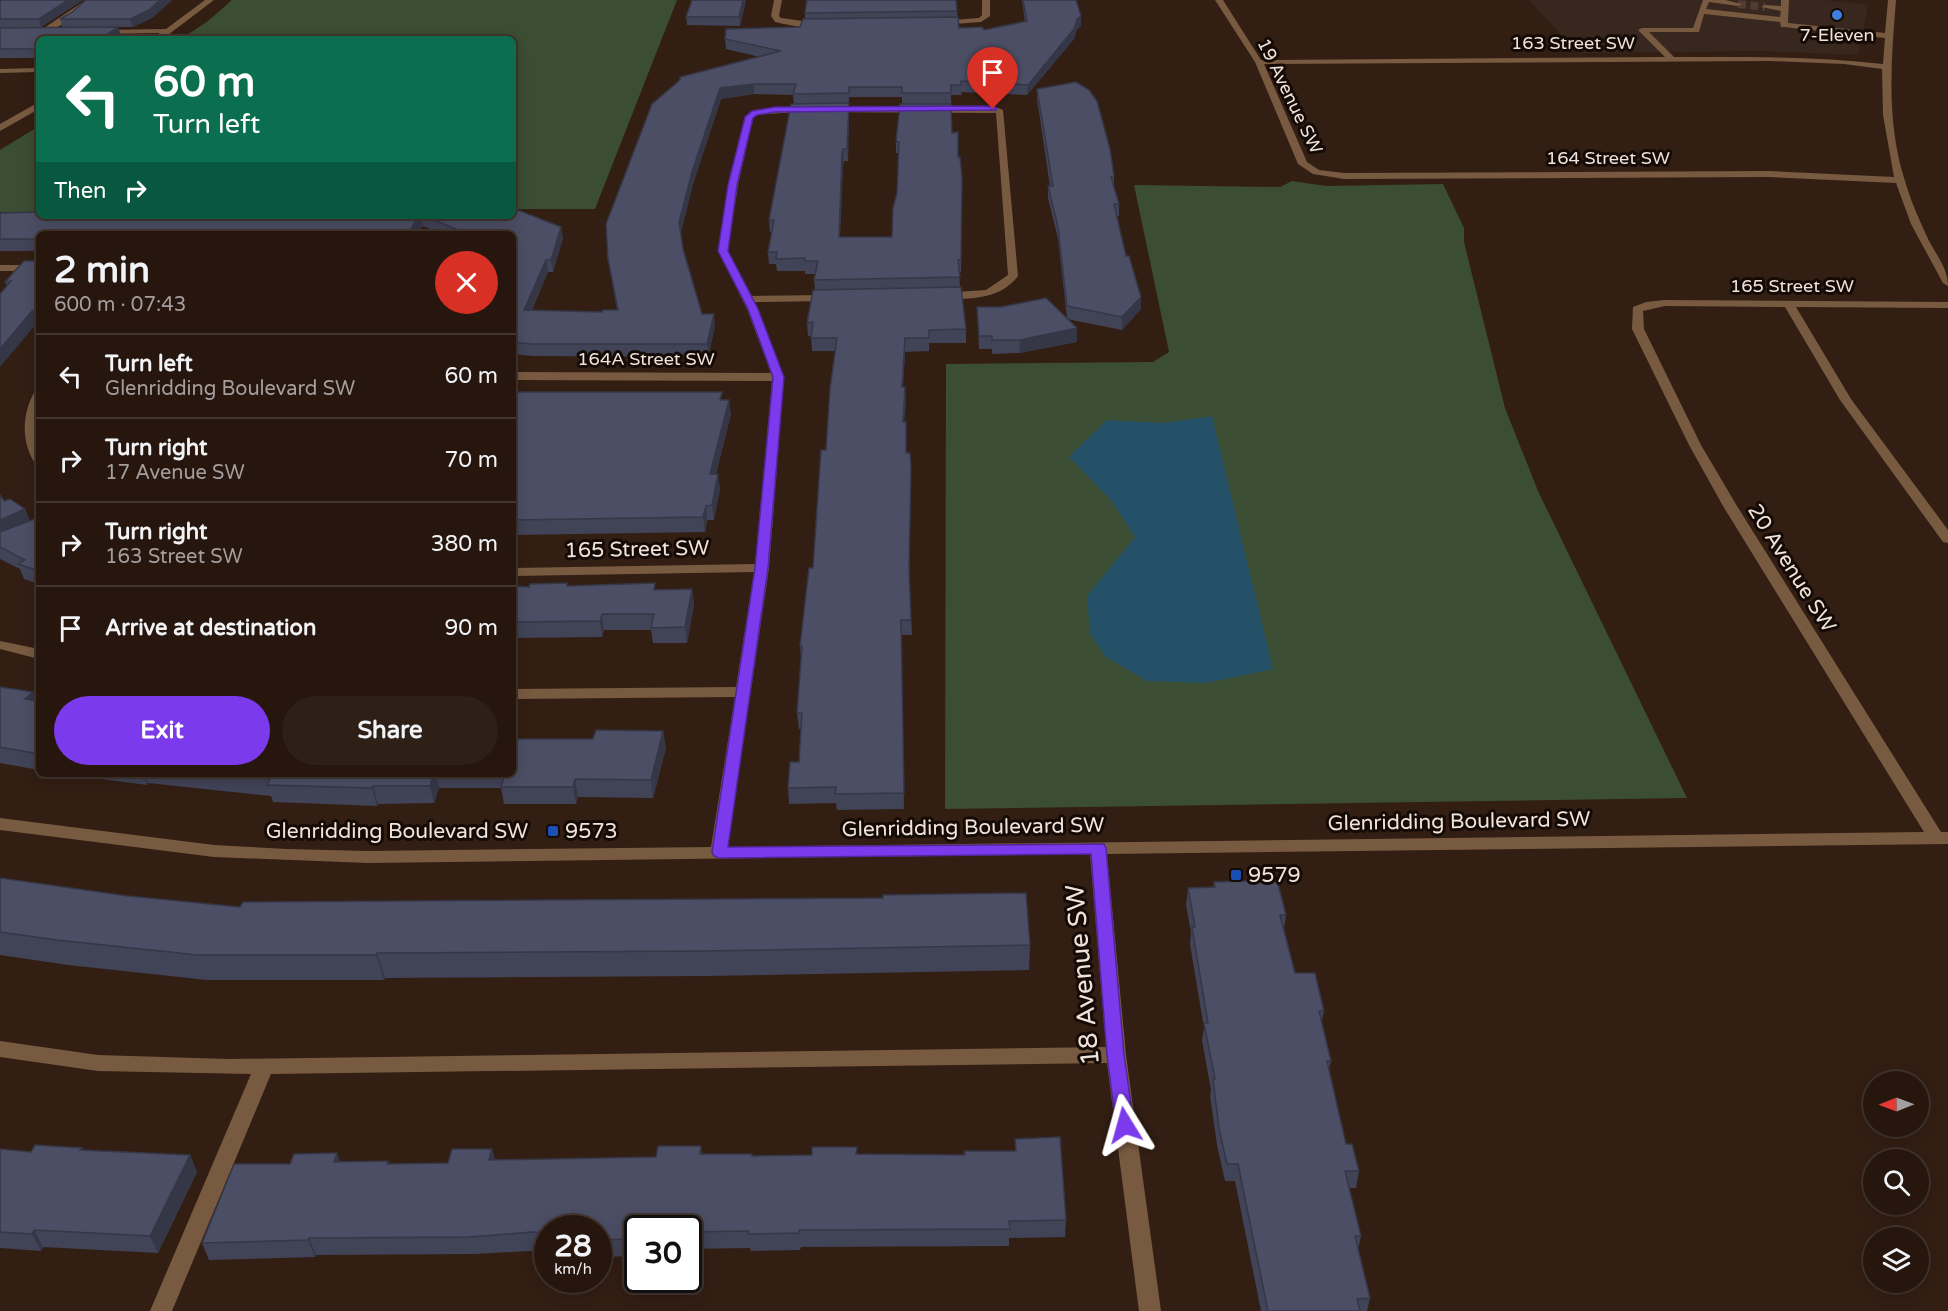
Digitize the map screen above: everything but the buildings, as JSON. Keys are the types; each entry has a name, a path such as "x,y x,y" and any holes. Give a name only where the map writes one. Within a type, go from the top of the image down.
{"street":[{"path":"42,32 69,17 91,0"},
{"path":"160,36 210,0"},
{"path":"778,0 775,16 778,20 798,24 833,24"},
{"path":"925,23 960,23 981,20 986,16 987,0"},
{"name":"19 Avenue SW","path":"1219,0 1259,62 1303,164 1316,172"},
{"path":"1671,59 1642,30 1696,30 1701,11 1708,0 1738,4"},
{"path":"1892,0 1887,67 1887,114 1890,140 1900,180 1937,266 1948,283"},
{"path":"1765,7 1784,4 1784,25 1889,36"},
{"path":"1701,11 1783,20"},
{"path":"88,32 168,31"},
{"path":"32,32 65,32"},
{"name":"163 Street SW","path":"1259,62 1671,59 1818,61 1887,67"},
{"path":"0,71 36,70"},
{"path":"0,128 36,107"},
{"path":"719,852 762,568 778,377 748,299 723,251 733,185 749,117 754,113 797,109 993,109 1000,112 1013,276 1005,287 972,296 925,296"},
{"path":"0,116 19,116"},
{"name":"164 Street SW","path":"1316,172 1344,176 1768,174 1900,180"},
{"path":"0,268 36,268"},
{"path":"748,299 842,298"},
{"name":"165 Street SW","path":"1637,309 1646,304 1665,303 1948,305"},
{"path":"1789,303 1846,400 1948,539"},
{"name":"20 Avenue SW","path":"1637,309 1638,329 1695,445 1730,506 1942,838"},
{"name":"164A Street SW","path":"516,376 778,377"},
{"path":"36,401 32,411 32,447 36,454"},
{"name":"165 Street SW","path":"516,572 762,568"},
{"path":"0,645 36,653"},
{"path":"516,694 744,692"},
{"name":"Glenridding Boulevard SW","path":"0,824 214,851 368,857 1942,838"},
{"name":"18 Avenue SW","path":"1098,848 1116,1055 1150,1311"},
{"path":"0,1049 98,1062 264,1067 1116,1055"},
{"path":"161,1311 264,1067"}],"shaded area":[{"path":"1529,0 1825,0 1868,5 1858,55 1760,51 1578,53"}],"green space":[{"path":"232,0 677,0 595,209 516,209 516,36 186,36 208,21"},
{"path":"36,128 36,212 0,212 0,150"},
{"path":"1292,181 1326,186 1443,184 1464,228 1464,242 1505,408 1538,491 1687,798 945,809 946,364 1153,362 1169,352 1134,185 1280,187"}],"water":[{"path":"1212,416 1273,669 1206,683 1147,681 1106,657 1090,634 1087,596 1135,537 1111,500 1069,457 1107,420 1165,423"}],"tunnel":[{"path":"1738,4 1765,7"}],"place":[{"name":"7-Eleven","path":"1837,15"},
{"name":"9573","path":"553,831"},
{"name":"9579","path":"1236,875"}],"route":[{"path":"993,109 775,110 754,113 749,117 733,185 723,251 753,309 778,377 762,568 726,821 719,852 1098,848 1116,1055 1125,1125"}]}
